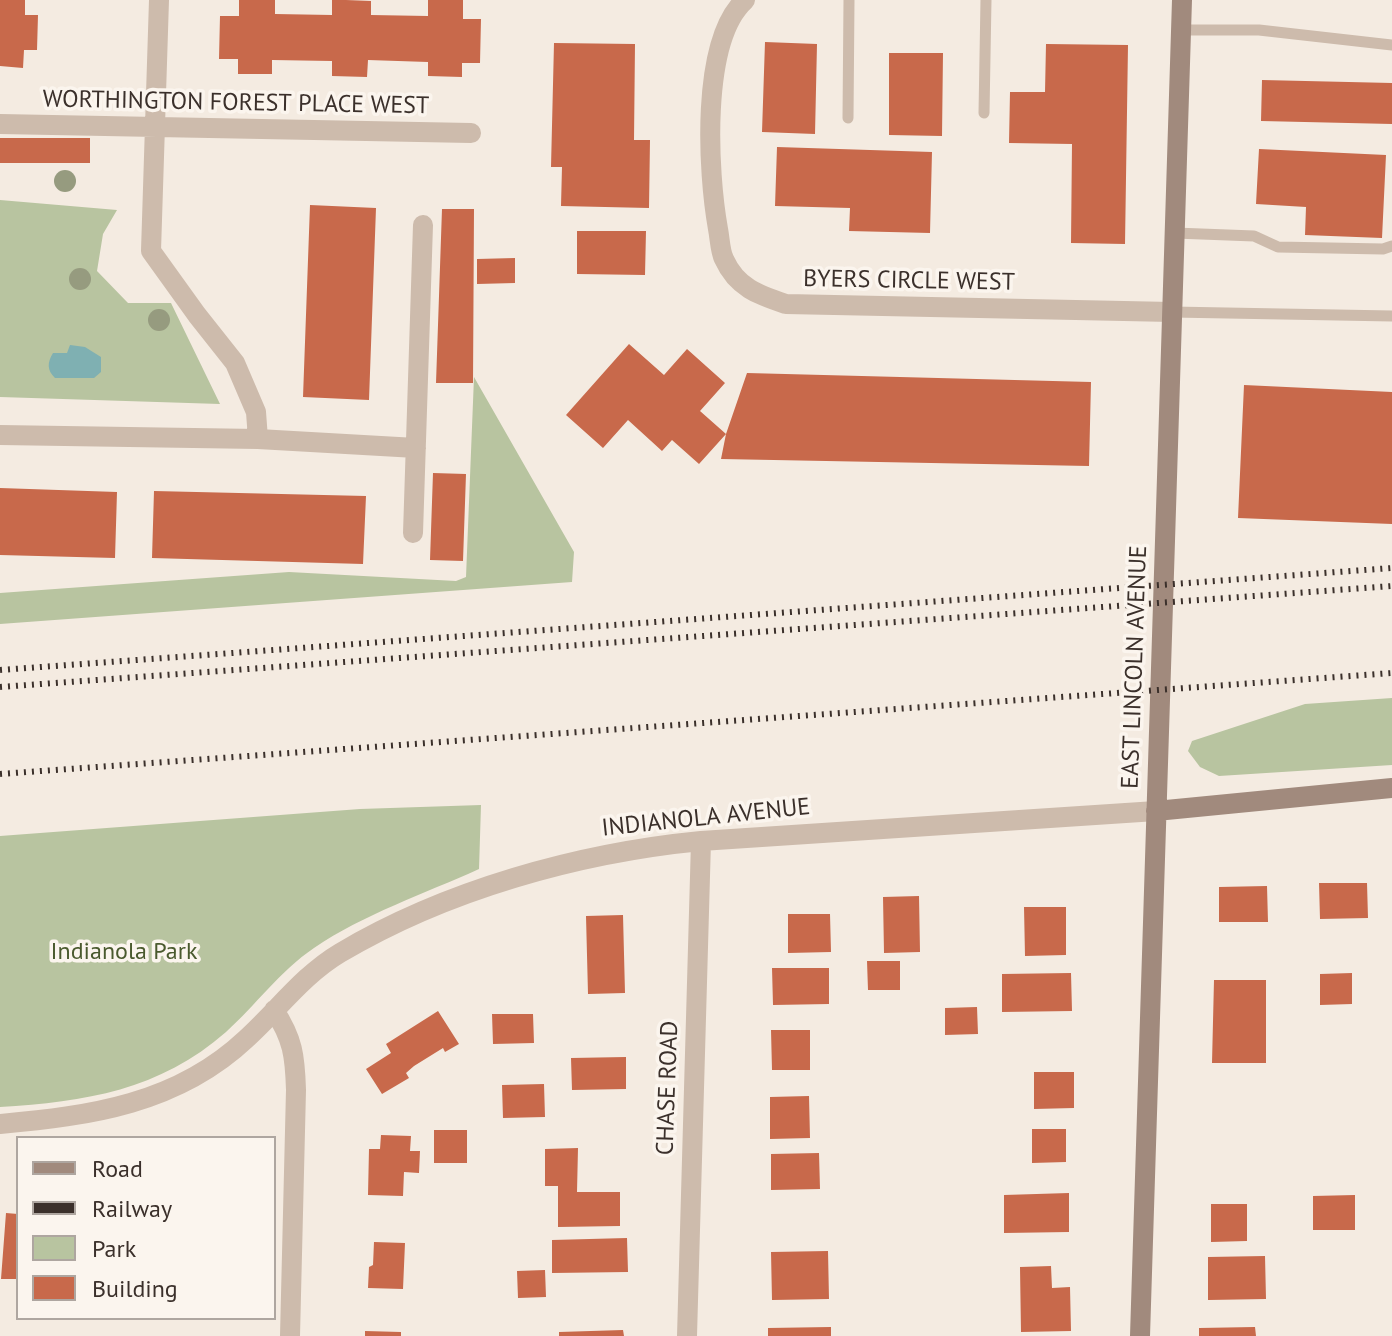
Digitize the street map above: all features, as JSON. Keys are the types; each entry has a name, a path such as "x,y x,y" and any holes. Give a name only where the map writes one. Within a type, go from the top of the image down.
{"main road":[{"name":"EAST LINCOLN AVENUE","path":"1140,1336 1182,0"},
{"name":"INDIANOLA AVENUE","path":"1156,811 1392,788"}],"street":[{"path":"159,0 151,251 235,363 256,412 258,439"},
{"name":"BYERS CIRCLE WEST","path":"745,0 735,9 721,39 710,108 713,200 724,259 748,291 786,304 1172,312"},
{"name":"WORTHINGTON FOREST PLACE WEST","path":"0,124 471,133"},
{"path":"413,533 423,225"},
{"path":"0,435 258,439 416,448"},
{"name":"INDIANOLA AVENUE","path":"0,1124 92,1114 131,1105 173,1087 214,1064 246,1040 274,1010 337,955 409,919 542,869 655,845 1156,811"},
{"name":"CHASE ROAD","path":"687,1336 701,841"},
{"path":"274,1010 287,1029 295,1052 290,1336"}],"lane":[{"path":"848,118 849,0"},
{"path":"984,113 986,0"},
{"path":"1181,30 1259,30 1392,45"},
{"path":"1175,233 1254,236 1278,247 1383,249 1392,246"},
{"path":"1172,312 1392,316"}],"green space":[{"path":"0,200 117,210 103,234 97,271 128,303 171,303 220,404 0,397"},
{"path":"474,377 574,552 572,582 0,624 0,593 289,572 456,581 466,577"},
{"path":"1392,698 1392,765 1219,776 1200,767 1188,751 1192,741 1305,704"},
{"name":"Indianola Park","path":"481,805 479,869 374,915 314,948 201,1052 148,1080 120,1089 62,1101 0,1107 0,836 360,809"}],"water":[{"path":"70,345 85,347 101,357 101,372 94,378 55,378 49,369 51,357 53,353 67,353"}],"building":[{"path":"0,0 25,0 25,15 38,15 37,50 24,50 23,68 0,66"},
{"path":"239,0 275,0 275,14 332,15 332,0 346,0 371,1 371,15 428,16 428,0 463,0 463,19 481,19 480,63 462,63 462,77 428,76 428,62 368,60 367,77 332,76 332,61 272,60 272,74 238,74 238,59 219,59 220,16 239,16"},
{"path":"765,42 817,44 815,134 762,132"},
{"path":"554,43 635,44 634,140 650,140 649,208 561,206 562,167 551,167"},
{"path":"1046,44 1128,45 1125,244 1071,243 1072,144 1009,143 1010,92 1045,92"},
{"path":"889,53 943,53 942,136 889,135"},
{"path":"1262,80 1392,83 1392,124 1261,121"},
{"path":"0,138 90,138 90,163 0,163"},
{"path":"777,147 932,152 930,233 849,231 850,208 775,206"},
{"path":"1259,149 1386,155 1382,238 1305,235 1306,207 1256,204"},
{"path":"310,205 376,208 369,400 303,397"},
{"path":"442,209 474,209 473,383 436,383"},
{"path":"577,231 646,231 645,275 577,274"},
{"path":"515,258 515,283 477,284 477,259"},
{"path":"629,344 664,375 687,349 725,383 700,411 726,434 699,464 672,440 662,451 628,420 603,448 566,415"},
{"path":"747,373 1091,382 1089,466 721,459 726,434"},
{"path":"1244,385 1392,392 1392,524 1238,518"},
{"path":"433,473 466,474 463,561 430,560"},
{"path":"0,488 117,492 115,558 0,555"},
{"path":"154,491 366,496 363,564 152,558"},
{"path":"1319,883 1367,883 1368,918 1320,919"},
{"path":"1267,886 1268,922 1219,922 1219,887"},
{"path":"919,896 920,952 884,953 883,897"},
{"path":"1024,907 1066,907 1066,955 1025,956"},
{"path":"788,914 830,914 831,952 788,953"},
{"path":"623,915 625,993 588,994 586,916"},
{"path":"867,961 900,961 900,990 868,990"},
{"path":"772,968 829,968 829,1004 773,1005"},
{"path":"1071,973 1072,1011 1002,1012 1002,974"},
{"path":"1352,973 1352,1004 1320,1005 1320,974"},
{"path":"1214,980 1266,980 1266,1063 1212,1063"},
{"path":"977,1007 978,1034 945,1035 945,1008"},
{"path":"438,1011 459,1044 445,1052 443,1048 414,1066 406,1073 409,1078 382,1094 366,1069 391,1053 386,1044"},
{"path":"492,1014 533,1014 534,1043 493,1044"},
{"path":"771,1030 810,1030 810,1070 772,1070"},
{"path":"626,1057 626,1089 572,1090 571,1058"},
{"path":"1034,1072 1074,1072 1074,1108 1034,1109"},
{"path":"544,1084 545,1117 503,1118 502,1085"},
{"path":"809,1096 810,1138 770,1139 770,1097"},
{"path":"1032,1129 1066,1129 1066,1162 1032,1163"},
{"path":"434,1130 467,1130 467,1163 434,1163"},
{"path":"381,1135 411,1136 410,1151 420,1151 419,1173 404,1172 403,1196 368,1195 369,1149 380,1149"},
{"path":"578,1148 577,1192 620,1192 620,1226 558,1227 558,1186 545,1186 545,1149"},
{"path":"819,1153 820,1189 771,1190 771,1154"},
{"path":"1069,1193 1069,1232 1004,1233 1004,1195"},
{"path":"1355,1195 1355,1230 1313,1230 1313,1196"},
{"path":"1211,1204 1247,1204 1247,1241 1211,1242"},
{"path":"6,1213 16,1214 16,1279 1,1279"},
{"path":"627,1238 628,1272 552,1273 552,1240"},
{"path":"374,1242 405,1243 403,1289 368,1288"},
{"path":"828,1251 829,1299 772,1300 771,1252"},
{"path":"1265,1256 1266,1299 1208,1300 1208,1257"},
{"path":"1051,1266 1052,1288 1070,1287 1071,1331 1021,1332 1020,1267"},
{"path":"545,1270 546,1297 518,1298 517,1271"},
{"path":"831,1327 831,1336 768,1336 768,1328"},
{"path":"1255,1327 1256,1336 1199,1336 1199,1328"},
{"path":"623,1330 624,1336 559,1336 559,1332"},
{"path":"365,1331 401,1332 401,1336 365,1336"}],"railway":[{"path":"0,670 1392,568"},
{"path":"0,687 1392,586"},
{"path":"0,774 1392,673"}]}
